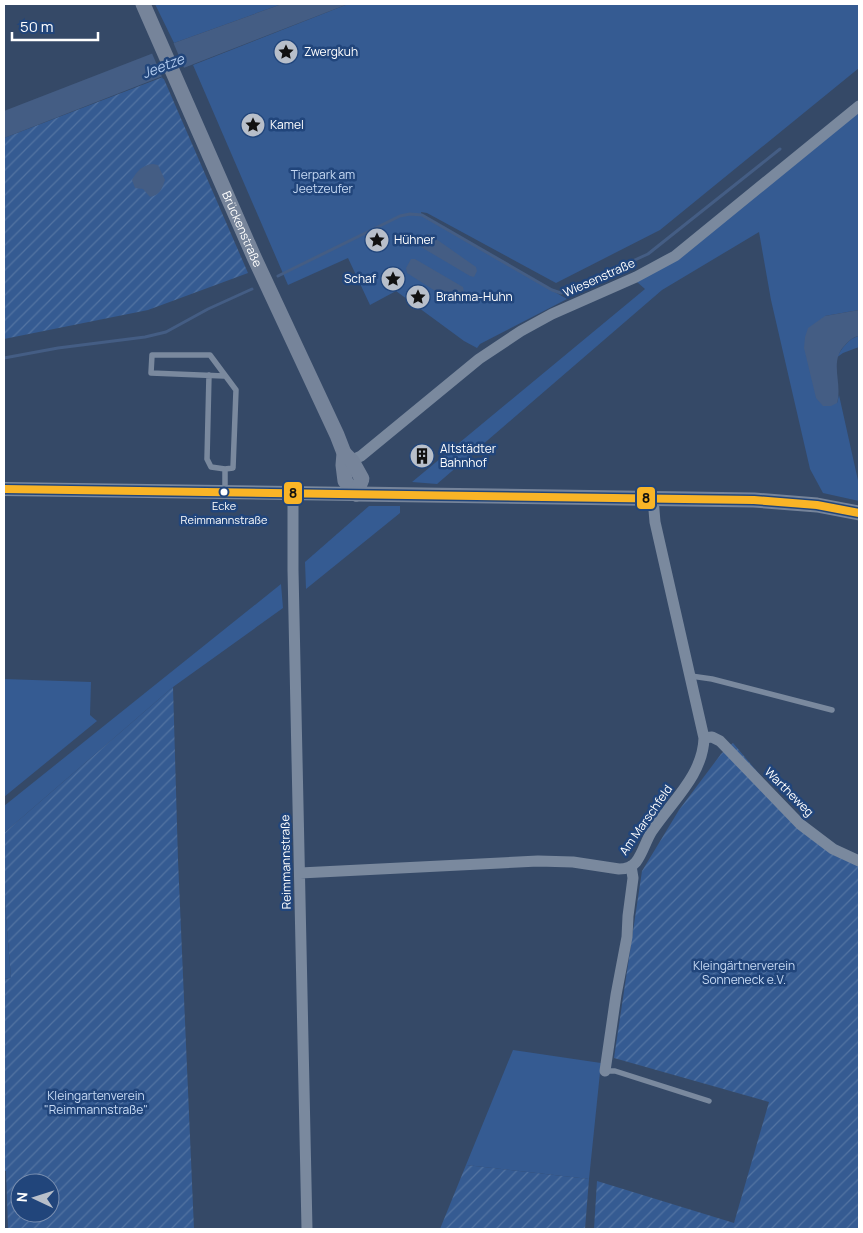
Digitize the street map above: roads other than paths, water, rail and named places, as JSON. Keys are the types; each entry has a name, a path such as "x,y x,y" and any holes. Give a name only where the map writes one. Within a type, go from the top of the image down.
{"main road":[{"name":"Brückenstraße","path":"143,4 254,257 346,459 362,479 356,494"},
{"path":"356,494 778,501 816,505 859,514"}],"street":[{"name":"Wiesenstraße","path":"346,459 362,454 479,359 520,331 552,314 636,277 675,256 859,106"},
{"path":"4,489 356,494"},
{"name":"Reimmannstraße","path":"293,494 293,570 308,1229"},
{"name":"Am Marschfeld","path":"300,873 538,861 572,862 619,869 631,866 636,862 652,832 693,776 704,751 704,738 691,676 655,522 653,498"},
{"name":"Wartheweg","path":"704,738 720,741 800,824 816,838 833,849 859,861"},
{"path":"605,1070 627,937 633,878 631,866"}],"lane":[{"path":"209,375 207,459 211,467 233,468 236,390 210,356 152,355 151,373 209,375 224,376"},
{"path":"225,468 225,493"},
{"path":"691,676 712,679 832,710"},
{"path":"605,1070 615,1071 709,1101"}],"water":[{"name":"Jeetze","path":"282,4 348,4 4,138 4,111 151,54 174,43"},
{"path":"153,164 158,165 165,180 160,191 150,197 143,189 135,188 132,180 140,169"},
{"path":"429,234 476,267 477,271 474,277 421,247 421,243 426,235"},
{"path":"411,259 415,259 463,287 464,291 458,302 454,303 407,273 406,268"},
{"path":"859,310 859,336 846,344 838,357 837,403 831,406 823,406 816,398 804,348 808,328 825,316"}],"waterway":[{"path":"278,276 400,216 410,214 422,215 552,290 561,293 648,254 780,149"},
{"path":"4,358 58,348 145,337 166,332 208,309 252,289"}],"place":[{"name":"Zwergkuh","path":"286,52"},
{"name":"Kamel","path":"253,125"},
{"name":"Hühner","path":"377,240"},
{"name":"Schaf","path":"393,279"},
{"name":"Brahma-Huhn","path":"418,297"},
{"name":"Altstädter Bahnhof","path":"422,456"},
{"name":"Ecke Reimmannstraße","path":"224,492"}],"park label":[{"name":"Tierpark am Jeetzeufer","path":"323,182"},
{"name":"Kleingärtnerverein Sonneneck e.V.","path":"744,973"},
{"name":"Kleingartenverein \"Reimmannstraße\"","path":"96,1103"}]}
